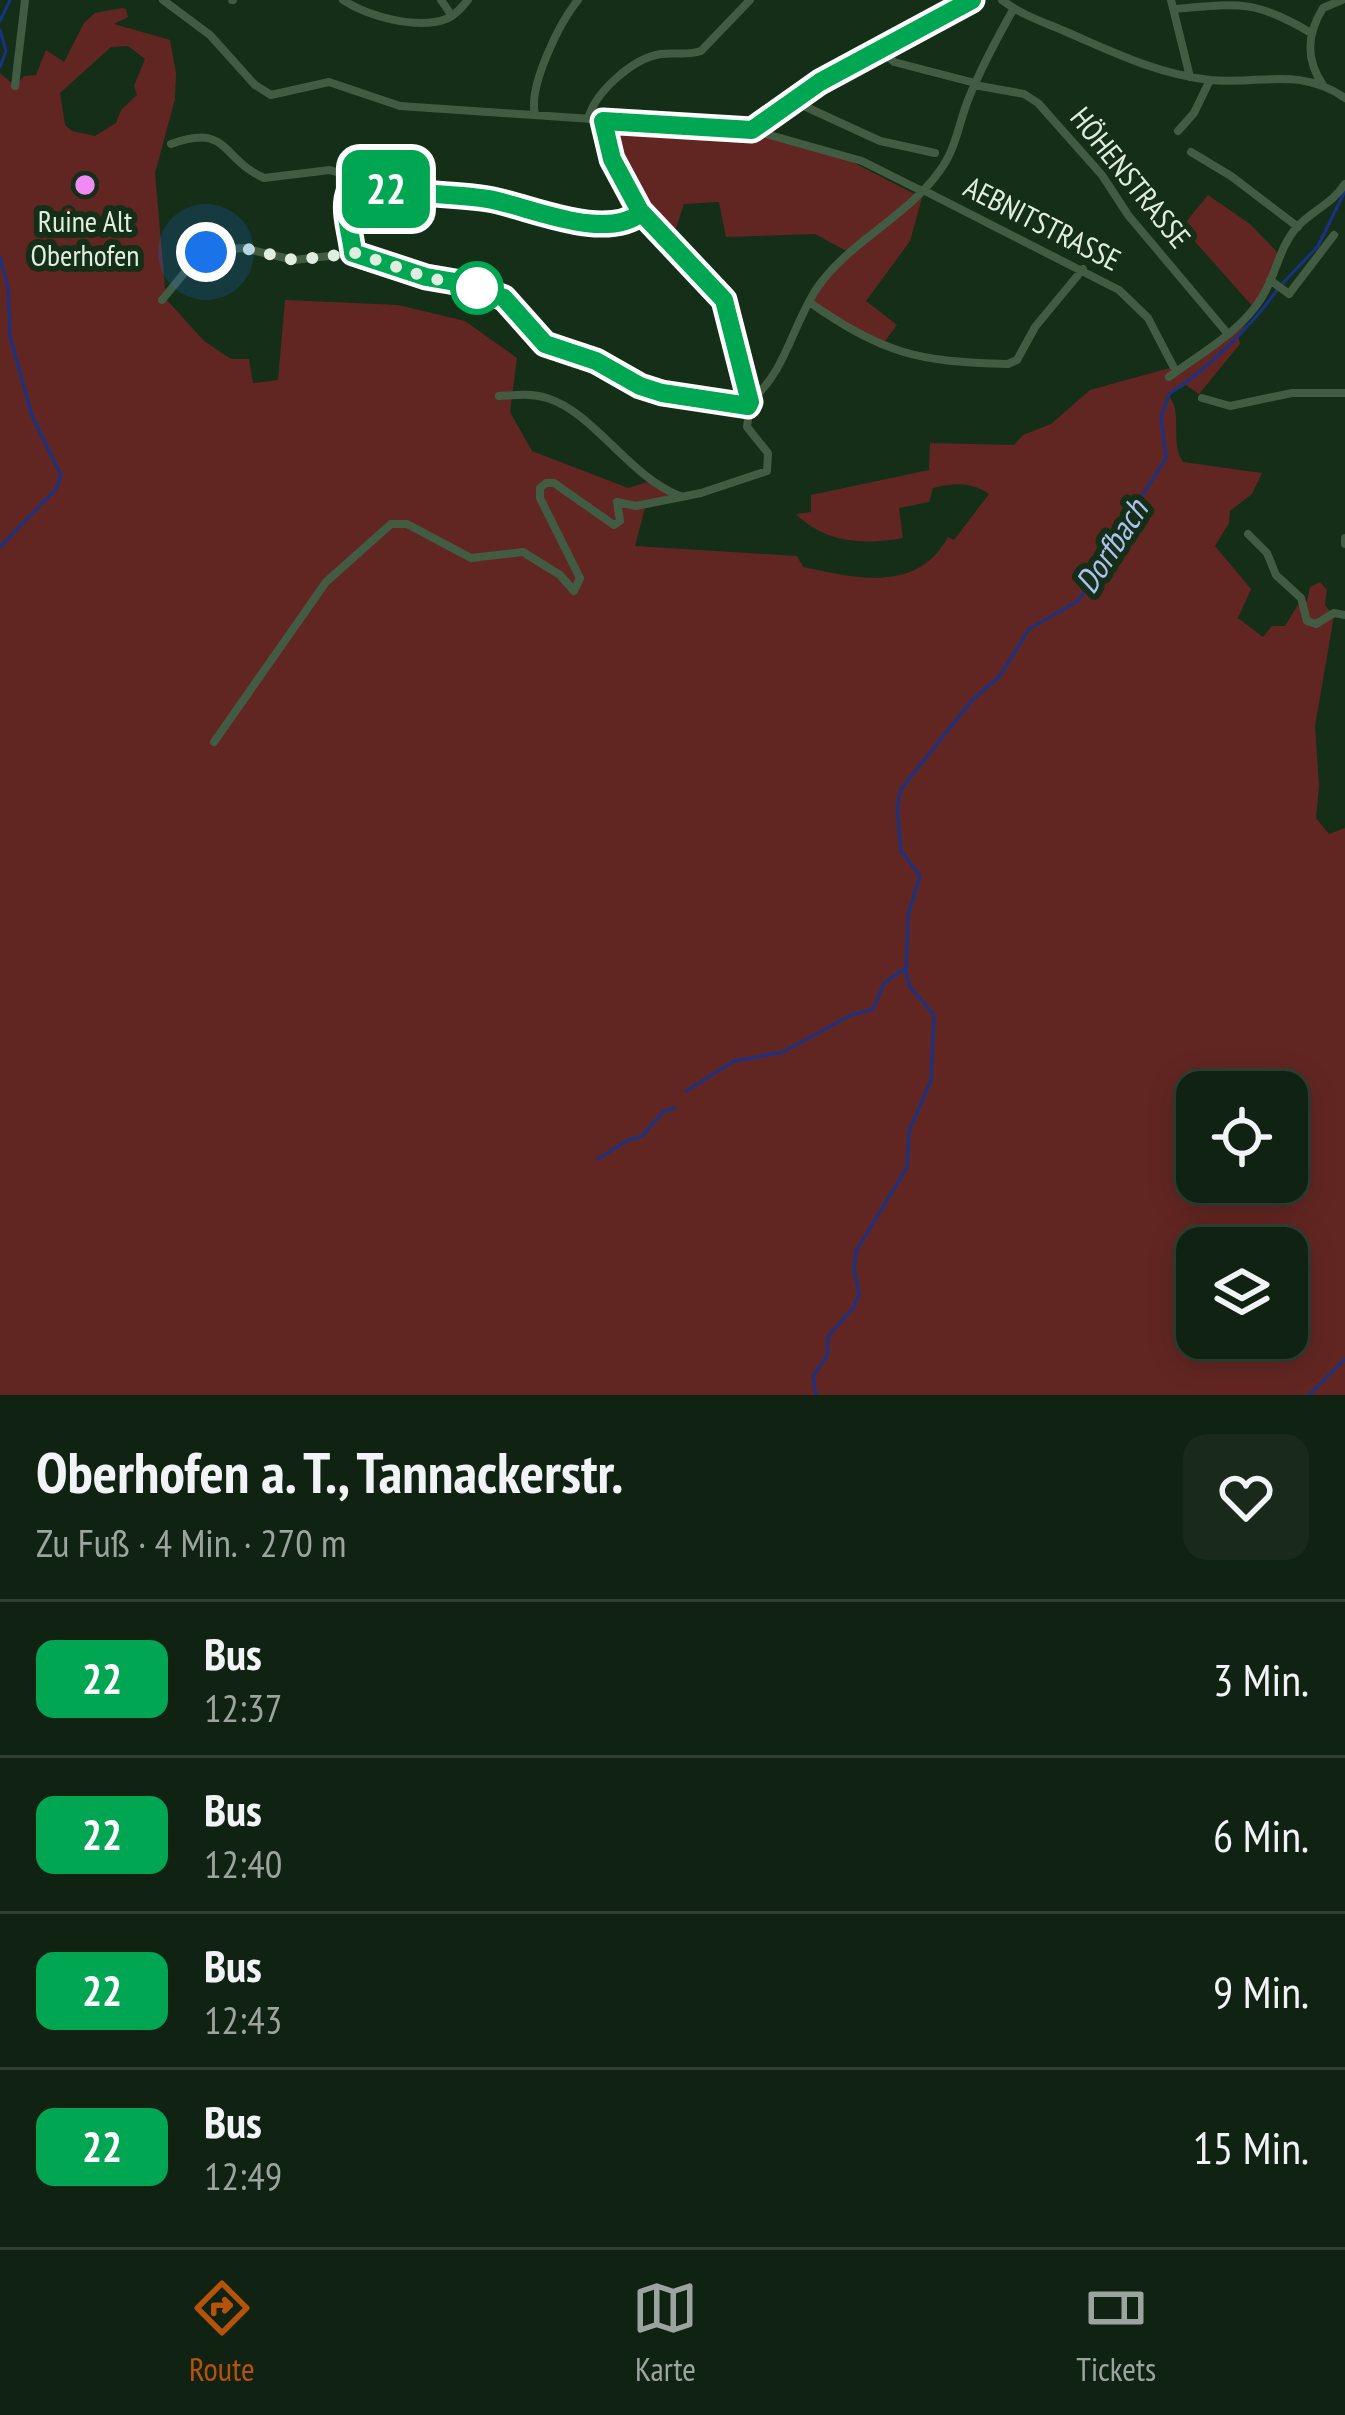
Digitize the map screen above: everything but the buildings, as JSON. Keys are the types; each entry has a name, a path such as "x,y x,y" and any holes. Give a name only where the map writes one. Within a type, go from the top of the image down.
{"street":[{"path":"15,86 25,0"},
{"path":"343,0 380,18 440,21 468,0"},
{"path":"441,0 452,16"},
{"path":"588,119 597,100 633,66 657,55 700,51 750,0"},
{"path":"752,130 880,49 972,0"},
{"path":"1002,0 1146,66 1210,80 1279,76 1345,98"},
{"path":"1323,87 1312,63 1311,33 1323,8 1342,0"},
{"path":"536,115 532,101 538,82 580,1"},
{"name":"AEBNITSTRASSE","path":"165,2 210,35 255,85 272,95 329,82 394,106 752,130 847,156 1083,269 1137,304 1173,366"},
{"path":"1190,77 1173,4 1263,2 1311,33"},
{"path":"749,404 774,380 809,302 855,245 903,211 946,161 975,84 1014,8"},
{"name":"HÖHENSTRASSE","path":"880,49 894,62 1024,94 1038,103 1104,177 1128,215 1228,334"},
{"path":"1178,131 1194,113 1210,80"},
{"path":"793,101 880,141 935,153"},
{"path":"214,742 327,581 391,524 407,524 471,558 523,552 560,575 574,591 580,578 544,506 542,486 554,483 611,524 620,520 617,502 633,506 767,471 769,456 750,433 749,404 724,300 641,213 612,159 603,121"},
{"path":"171,144 194,136 211,137 263,178 330,170 381,188"},
{"path":"1191,152 1298,226"},
{"path":"1280,287 1298,226 1334,199 1345,184"},
{"path":"353,253 344,209 346,196 358,188 484,198 573,220 622,223 641,213"},
{"path":"1169,377 1228,334 1334,235"},
{"path":"162,299 206,252 234,248 294,260 353,253 504,298 545,344 596,361 640,386 749,404"},
{"path":"809,302 852,332 894,351 1008,364 1017,360 1035,327 1083,269"},
{"path":"1202,398 1230,406 1289,394 1345,393"},
{"path":"499,396 546,398 567,408 645,477 681,496"},
{"path":"1248,534 1267,553 1276,575 1301,598 1307,621 1316,624 1334,613 1345,615"}],"shaded area":[{"path":"122,8 128,17 114,24 170,40 175,99 155,173 166,299 204,341 231,359 249,359 253,383 278,380 285,300 398,305 465,321 517,358 510,412 532,451 628,488 651,481 681,496 646,504 635,546 797,556 803,567 843,575 883,578 902,574 935,555 948,537 954,540 989,494 962,484 933,488 929,502 899,508 903,538 888,540 832,536 796,514 811,512 811,495 929,470 930,443 1014,445 1023,435 1051,424 1090,390 1188,363 1249,323 1268,303 1238,336 1240,344 1199,394 1186,385 1168,395 1183,462 1262,473 1252,494 1230,511 1229,523 1215,546 1251,589 1238,618 1263,637 1272,626 1285,626 1299,603 1307,601 1310,587 1320,582 1327,590 1325,605 1334,616 1315,726 1316,818 1329,834 1345,828 1345,1395 0,1395 0,73 15,86 24,76 36,75 46,50 64,62 84,23 95,13","holes":["128,46 145,59 134,86 137,95 121,110 116,123 95,136 65,125 60,93 111,47"]},
{"path":"607,128 745,132 831,151 922,198 910,241 866,301 897,325 881,346 809,302 848,252 815,234 726,237 719,202 684,204 676,228 658,223 620,167"},
{"path":"1208,195 1250,224 1280,255 1254,308 1182,227"}],"waterway":[{"path":"0,21 10,0"},
{"path":"0,30 6,51 0,67"},
{"name":"Dorfbach","path":"1283,283 1318,246 1345,191"},
{"path":"0,257 8,288 10,336 32,416 61,475 56,489 0,547"},
{"name":"Dorfbach","path":"816,1395 813,1376 827,1356 828,1336 854,1307 859,1294 856,1251 907,1167 909,1131 931,1080 934,1015 910,987 906,973 908,915 920,876 901,851 897,809 901,789 973,699 999,677 1029,629 1079,600 1104,555 1125,535 1140,499 1166,458 1161,418 1169,394 1227,347 1277,290"},
{"path":"686,1091 734,1061 783,1052 851,1015 873,1009 884,983 904,969"},
{"path":"598,1159 642,1136 663,1112 674,1108"},
{"path":"1309,1395 1345,1359"}],"bus line":[{"name":"22","path":"642,213 724,300 748,406 640,386 596,361 545,344 504,298 353,253 344,209 349,192 369,187 484,198 573,220 629,221 641,213 612,159 603,121 752,130 820,82 972,0"}],"place":[{"name":"Ruine Alt Oberhofen","path":"85,185"}],"route":[{"path":"206,252 243,248 294,260 356,253 482,290 477,288"}]}
